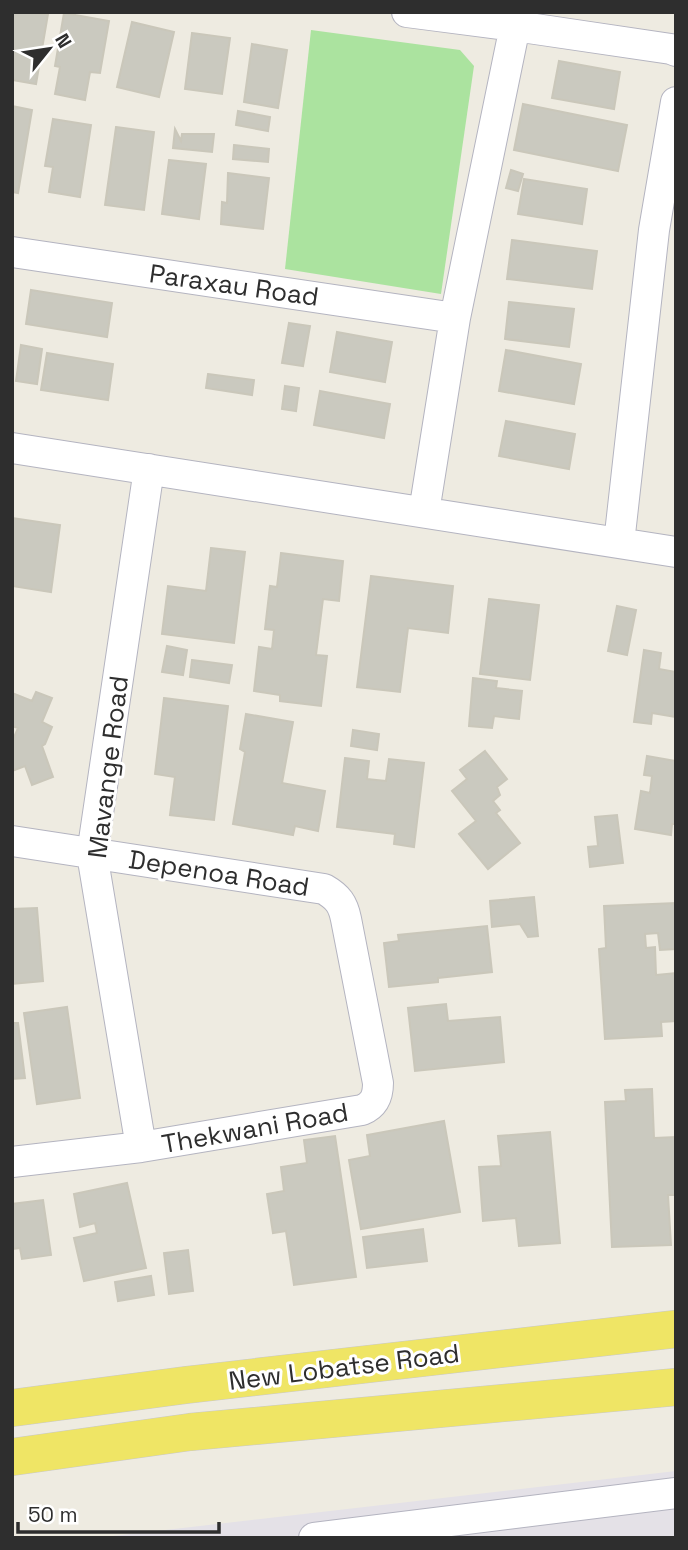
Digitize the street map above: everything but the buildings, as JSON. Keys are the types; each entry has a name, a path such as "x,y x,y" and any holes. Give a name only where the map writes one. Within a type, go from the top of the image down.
{"main road":[{"name":"New Lobatse Road","path":"12,1408 186,1385 676,1329"},
{"path":"12,1457 190,1432 676,1387"}],"street":[{"path":"407,12 676,51"},
{"path":"424,512 455,318 515,26"},
{"path":"619,543 654,230 676,102"},
{"name":"Paraxau Road","path":"12,252 455,318"},
{"path":"12,448 676,552"},
{"name":"Mavange Road","path":"141,1147 92,854 149,469"},
{"name":"Depenoa Road","path":"12,841 324,889 340,900"},
{"name":"Thekwani Road","path":"12,1163 141,1147 362,1110 370,1106 378,1092 378,1083 340,900"},
{"path":"314,1538 676,1493"}],"shaded area":[{"path":"676,1471 676,1538 96,1538"}],"green space":[{"path":"311,30 460,50 474,66 441,294 285,269"}]}
